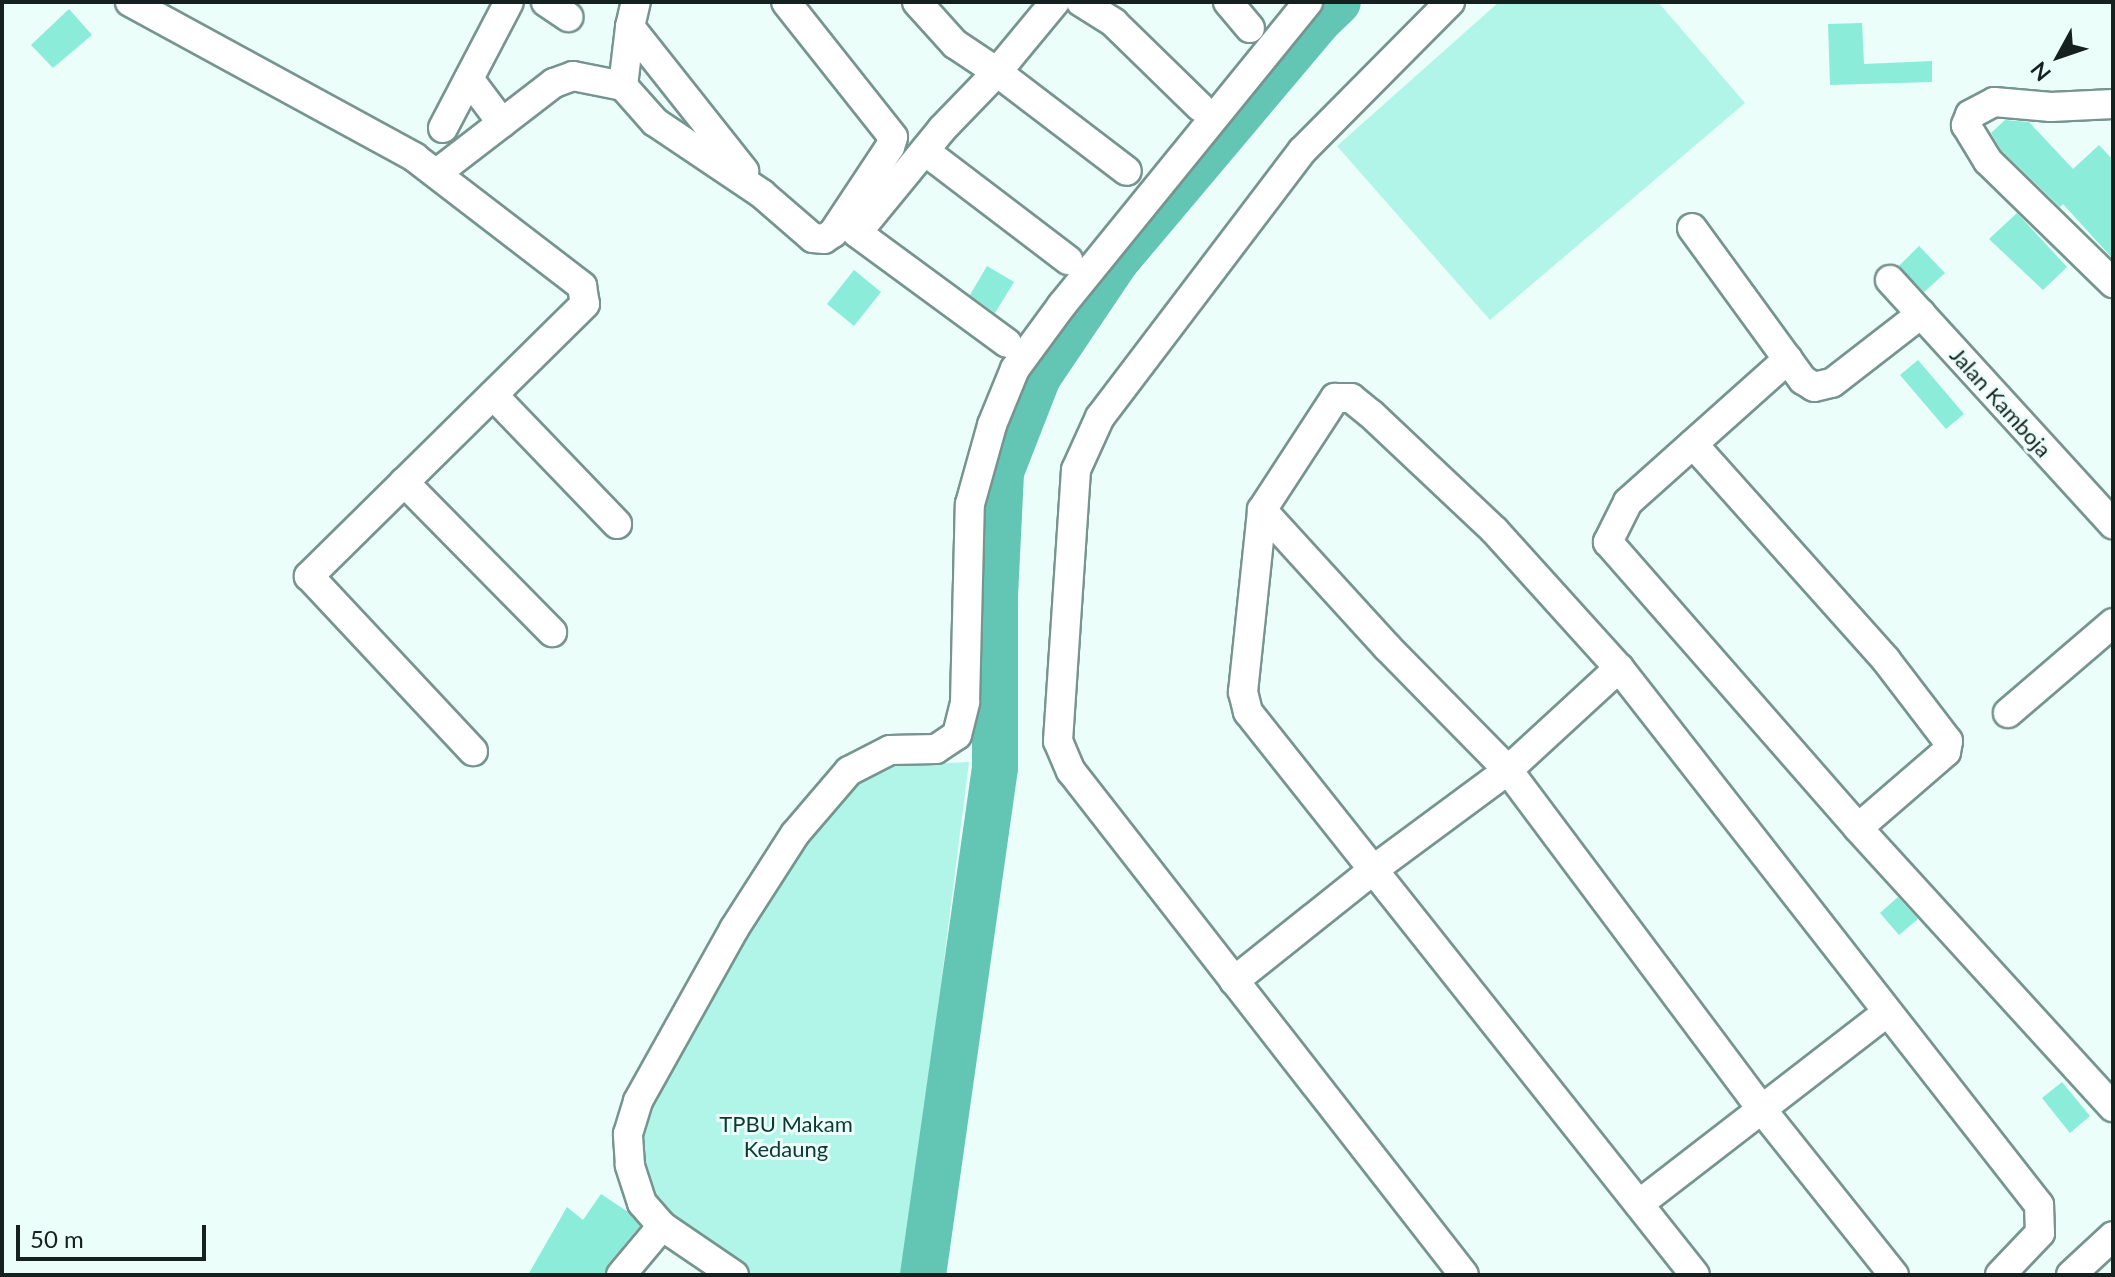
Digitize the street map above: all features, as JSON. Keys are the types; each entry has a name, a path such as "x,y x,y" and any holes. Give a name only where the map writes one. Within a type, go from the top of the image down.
{"street":[{"path":"130,2 414,157 582,286 585,304 309,576 473,751"},
{"path":"443,128 509,2"},
{"path":"437,173 554,83 573,76 614,84 655,122 762,194 813,238 824,239 833,233 890,147 893,137 786,2"},
{"path":"917,2 955,44 997,72 1127,171"},
{"path":"1007,343 857,233 1055,2"},
{"path":"1081,2 1114,23 1200,107"},
{"path":"1228,2 1250,28"},
{"path":"734,1275 649,1214 636,1188 630,1165 628,1134 638,1101 734,929 795,834 849,771 890,750 936,749 957,735 965,702 970,504 992,425 1015,369 1062,305 1308,2"},
{"path":"1450,2 1302,151 1100,417 1076,470 1058,741 1071,771 1464,1275"},
{"path":"633,14 762,194"},
{"path":"614,84 633,14"},
{"path":"469,79 502,123"},
{"path":"2113,104 2051,107 1994,102 1970,115 1966,125 1988,161 2113,283"},
{"path":"925,151 1068,260"},
{"path":"1692,228 1803,380 1821,388 1832,383 1921,314"},
{"name":"Jalan Kamboja","path":"1890,280 2113,524"},
{"path":"1788,359 1628,502 1608,542 1858,828 2113,1107"},
{"path":"493,395 617,524"},
{"path":"1695,1275 1248,712 1243,692 1262,510 1335,398 1351,398 1495,531 1619,668 2039,1205 2040,1233 2000,1275"},
{"path":"1693,444 1886,660 1948,741 1946,752 1858,828"},
{"path":"404,482 552,632"},
{"path":"1262,510 1387,647 1508,770 1763,1111 1894,1275"},
{"path":"2008,713 2113,623"},
{"path":"1234,981 1373,870 1508,770 1619,668"},
{"path":"1639,1204 1886,1013"},
{"path":"621,1275 662,1226"},
{"path":"2071,1275 2113,1236"}],"green space":[{"path":"1499,2 1658,2 1745,103 1490,320 1337,146"},
{"name":"TPBU Makam Kedaung","path":"969,762 904,1275 753,1275 666,1219 654,1202 637,1145 648,1105 752,918 822,814 861,778 891,766"}],"building":[{"path":"69,9 92,35 53,68 31,45"},
{"path":"1862,23 1864,64 1932,61 1932,82 1830,85 1828,24"},
{"path":"2005,120 2029,122 2073,169 2099,145 2113,160 2113,259 2063,204 2060,207 2001,150 1991,133"},
{"path":"2017,213 2067,267 2043,290 1989,239"},
{"path":"1919,246 1945,273 1924,292 1899,266"},
{"path":"987,266 1014,282 995,313 970,295"},
{"path":"854,270 881,292 854,326 827,304"},
{"path":"1918,360 1964,414 1946,429 1900,375"},
{"path":"1898,897 1918,919 1899,935 1880,913"},
{"path":"2062,1082 2090,1116 2070,1133 2042,1098"},
{"path":"601,1194 628,1212 640,1226 608,1264 604,1275 528,1275 567,1207 583,1220"}],"waterway":[{"path":"923,1275 995,768 995,596 1001,472 1038,377 1116,261 1317,22 1338,2"}]}
